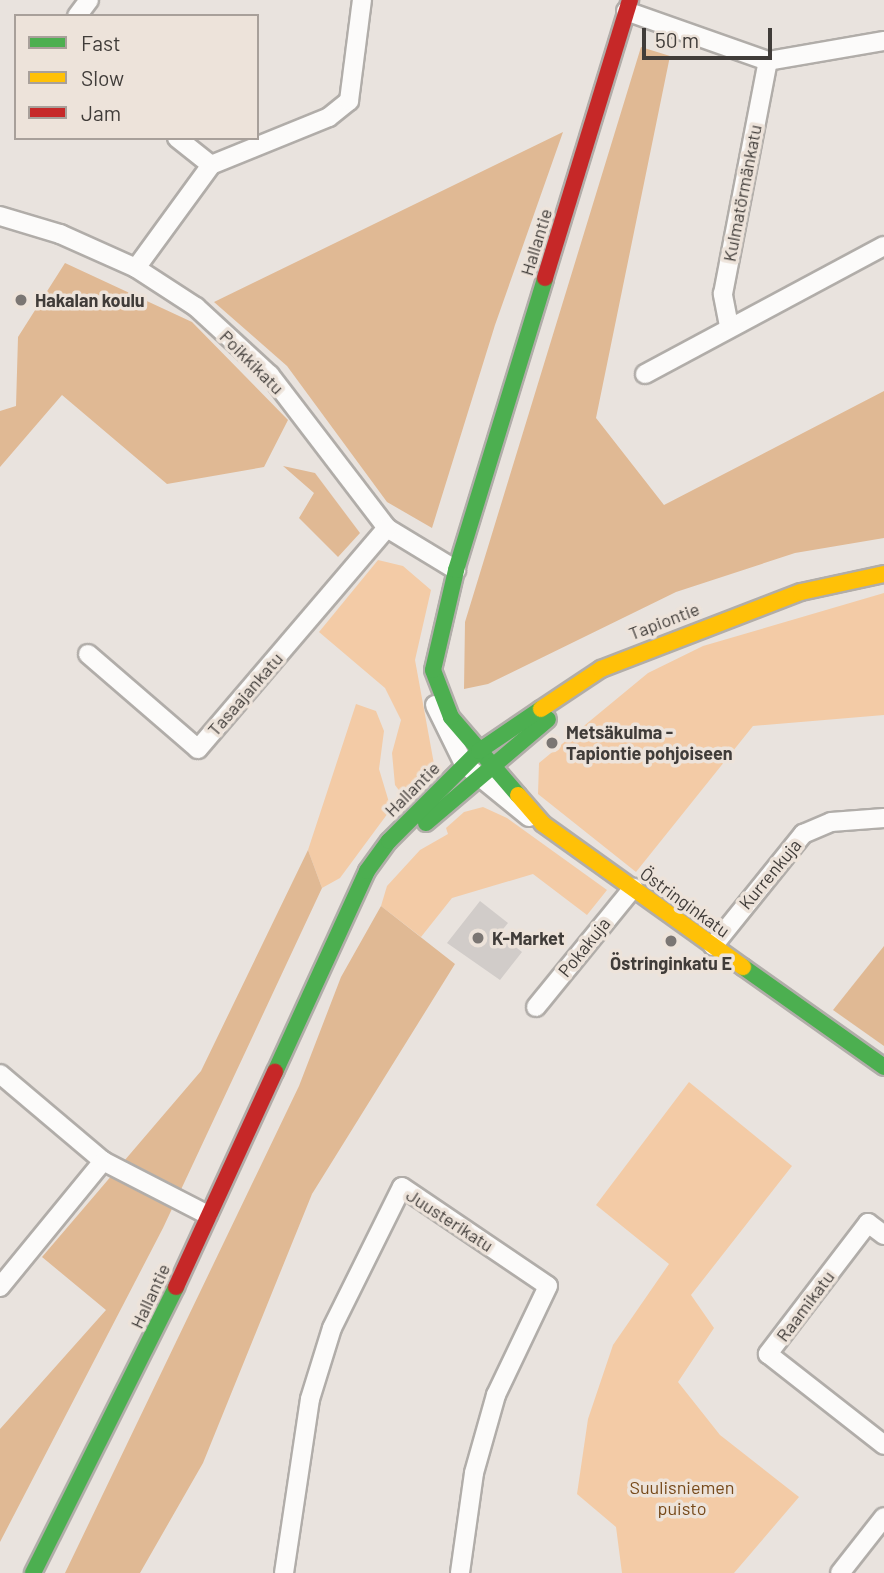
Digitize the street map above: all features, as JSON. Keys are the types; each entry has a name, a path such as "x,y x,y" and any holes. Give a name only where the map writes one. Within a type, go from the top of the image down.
{"street":[{"path":"136,268 211,165 329,117 349,101 362,0"},
{"path":"628,6 768,61 884,41"},
{"name":"Hallantie","path":"433,670 456,570 628,6"},
{"name":"Kulmatörmänkatu","path":"729,326 723,294 768,61"},
{"path":"180,140 211,165"},
{"name":"Poikkikatu","path":"0,216 60,234 136,268 195,307 270,375 387,528 456,570"},
{"path":"645,374 729,326 884,246"},
{"name":"Tasaajankatu","path":"88,654 198,749 387,528"},
{"name":"Tapiontie","path":"479,751 568,687 657,644 801,592 884,574"},
{"path":"344,919 391,860 477,778 563,707 657,644"},
{"path":"433,670 451,717 479,751"},
{"path":"433,670 441,724 464,764 477,778 542,824"},
{"name":"Hallantie","path":"33,1573 208,1215 344,919 389,841 479,751"},
{"name":"Östringinkatu","path":"479,751 542,824 884,1067"},
{"name":"Kurrenkuja","path":"713,946 803,834 831,822 884,818"},
{"name":"Pokakuja","path":"536,1007 633,888"},
{"path":"0,1074 103,1161 208,1215"},
{"path":"0,1287 103,1161"},
{"name":"Juusterikatu","path":"284,1573 310,1399 332,1328 402,1187 548,1286 496,1395 474,1473 460,1573"},
{"name":"Raamikatu","path":"884,1235 868,1223 768,1354 884,1446"},
{"path":"840,1573 884,1517"}],"green space":[{"path":"378,560 403,566 431,590 415,660 434,764 407,801 395,785 392,753 401,720 385,688 319,632"},
{"path":"884,593 884,715 753,726 636,872 538,794 539,763 648,673 703,646"},
{"path":"356,704 376,711 384,731 379,769 391,809 340,878 322,888 308,850"},
{"path":"483,807 507,818 607,890 587,915 533,874 452,898 421,937 381,906 387,886 420,850 448,834 446,828 464,812"},
{"name":"Suulisniemen puisto","path":"689,1082 792,1166 691,1295 714,1328 678,1382 720,1435 799,1497 734,1573 622,1573 616,1527 577,1494 588,1419 613,1345 669,1264 596,1205"}],"shaded area":[{"path":"641,47 670,56 596,418 664,505 884,391 884,538 795,553 676,592 488,684 464,689 465,622"},
{"path":"563,132 495,325 432,528 387,502 287,366 214,302"},
{"path":"65,263 192,322 288,420 264,467 167,484 62,395 0,467 0,411 16,406 18,337"},
{"path":"283,466 315,473 360,533 338,557 299,518 314,493"},
{"path":"308,850 322,888 163,1228 0,1542 0,1429 106,1310 42,1257 201,1071"},
{"path":"381,906 455,964 312,1194 203,1463 140,1573 65,1573 299,1086 341,977"},
{"path":"884,946 884,1046 833,1010"}],"building":[{"name":"K-Market","path":"480,901 508,923 499,934 522,952 500,980 447,943"}],"traffic: fast":[{"path":"518,795 451,717 433,670 456,570 545,278"},
{"path":"275,1072 367,871 389,841 479,751 541,709"},
{"path":"426,823 548,719"},
{"path":"743,967 884,1067"},
{"path":"33,1573 176,1287"}],"traffic: slow":[{"path":"541,709 601,669 801,592 884,574"},
{"path":"518,795 543,824 743,967"}],"traffic: jam":[{"path":"545,278 630,0"},
{"path":"176,1287 275,1072"}],"place":[{"name":"Hakalan koulu","path":"21,300"},
{"name":"Metsäkulma - Tapiontie pohjoiseen","path":"552,743"},
{"name":"K-Market","path":"478,938"},
{"name":"Östringinkatu E","path":"671,941"}]}
